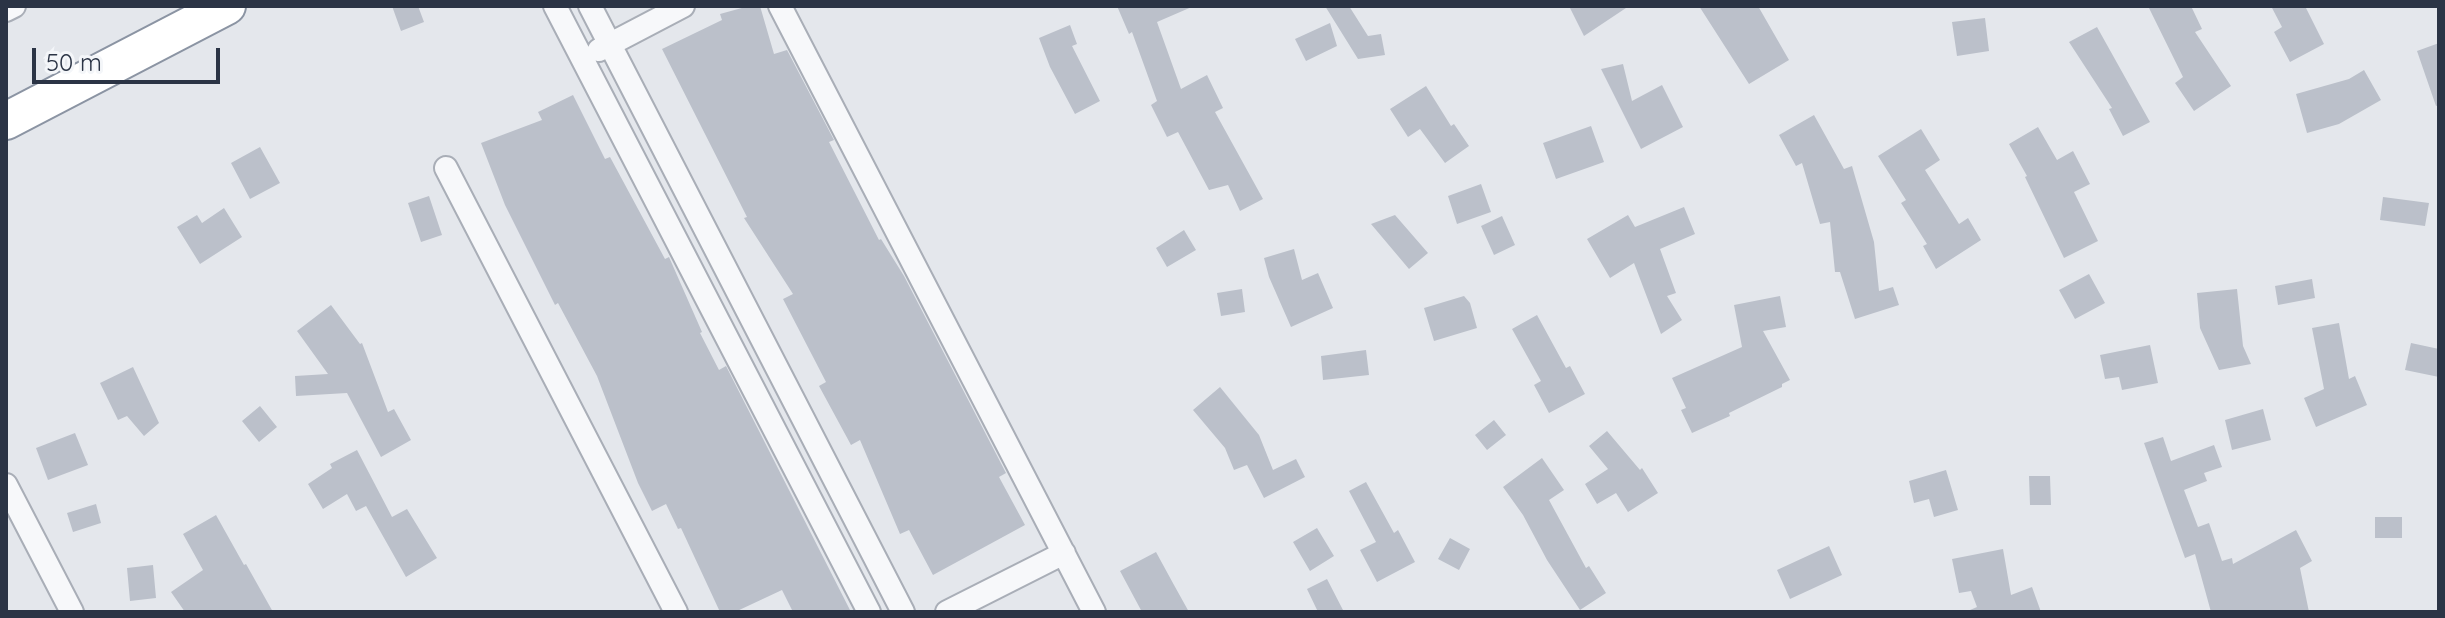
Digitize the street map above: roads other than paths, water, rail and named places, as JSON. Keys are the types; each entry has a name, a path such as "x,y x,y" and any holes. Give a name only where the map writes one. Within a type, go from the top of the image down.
{"highway":[{"path":"6,121 227,6"}],"street":[{"path":"6,10 14,6"},
{"path":"555,6 869,612"},
{"path":"590,6 903,612"},
{"path":"583,58 683,6"},
{"path":"780,6 1094,612"},
{"path":"446,168 676,612"},
{"path":"6,485 72,612"},
{"path":"947,612 1064,553"}]}
